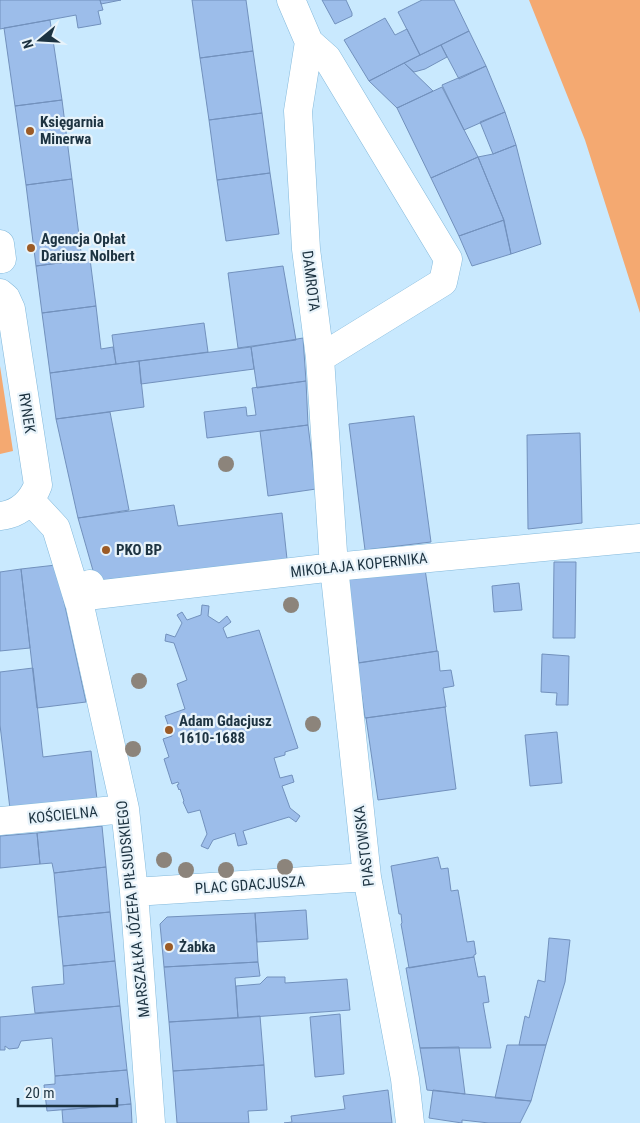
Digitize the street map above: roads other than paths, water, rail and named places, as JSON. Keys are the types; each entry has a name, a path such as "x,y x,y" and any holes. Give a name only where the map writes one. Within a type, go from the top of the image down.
{"street":[{"path":"291,0 309,42 327,58 448,259 443,282 320,358"},
{"name":"DAMROTA","path":"309,42 298,111 306,249 320,358 334,567"},
{"name":"RYNEK","path":"0,293 6,298 11,309 38,485 30,500"},
{"path":"0,516 16,512 30,500"},
{"name":"MARSZAŁKA JÓZEFA PIŁSUDSKIEGO","path":"30,500 56,528 82,594 125,809 134,892 151,1123"},
{"name":"MIKOŁAJA KOPERNIKA","path":"82,594 334,567 640,538"},
{"name":"PIASTOWSKA","path":"334,567 367,877 405,1079 410,1123"},
{"name":"KOŚCIELNA","path":"0,822 125,809"},
{"name":"PLAC GDACJUSZA","path":"134,892 367,877"}],"place":[{"name":"Księgarnia Minerwa","path":"30,131"},
{"name":"Agencja Opłat Dariusz Nolbert","path":"31,248"},
{"name":"PKO BP","path":"106,550"},
{"name":"Adam Gdacjusz 1610-1688","path":"169,730"},
{"name":"Żabka","path":"169,947"}]}
